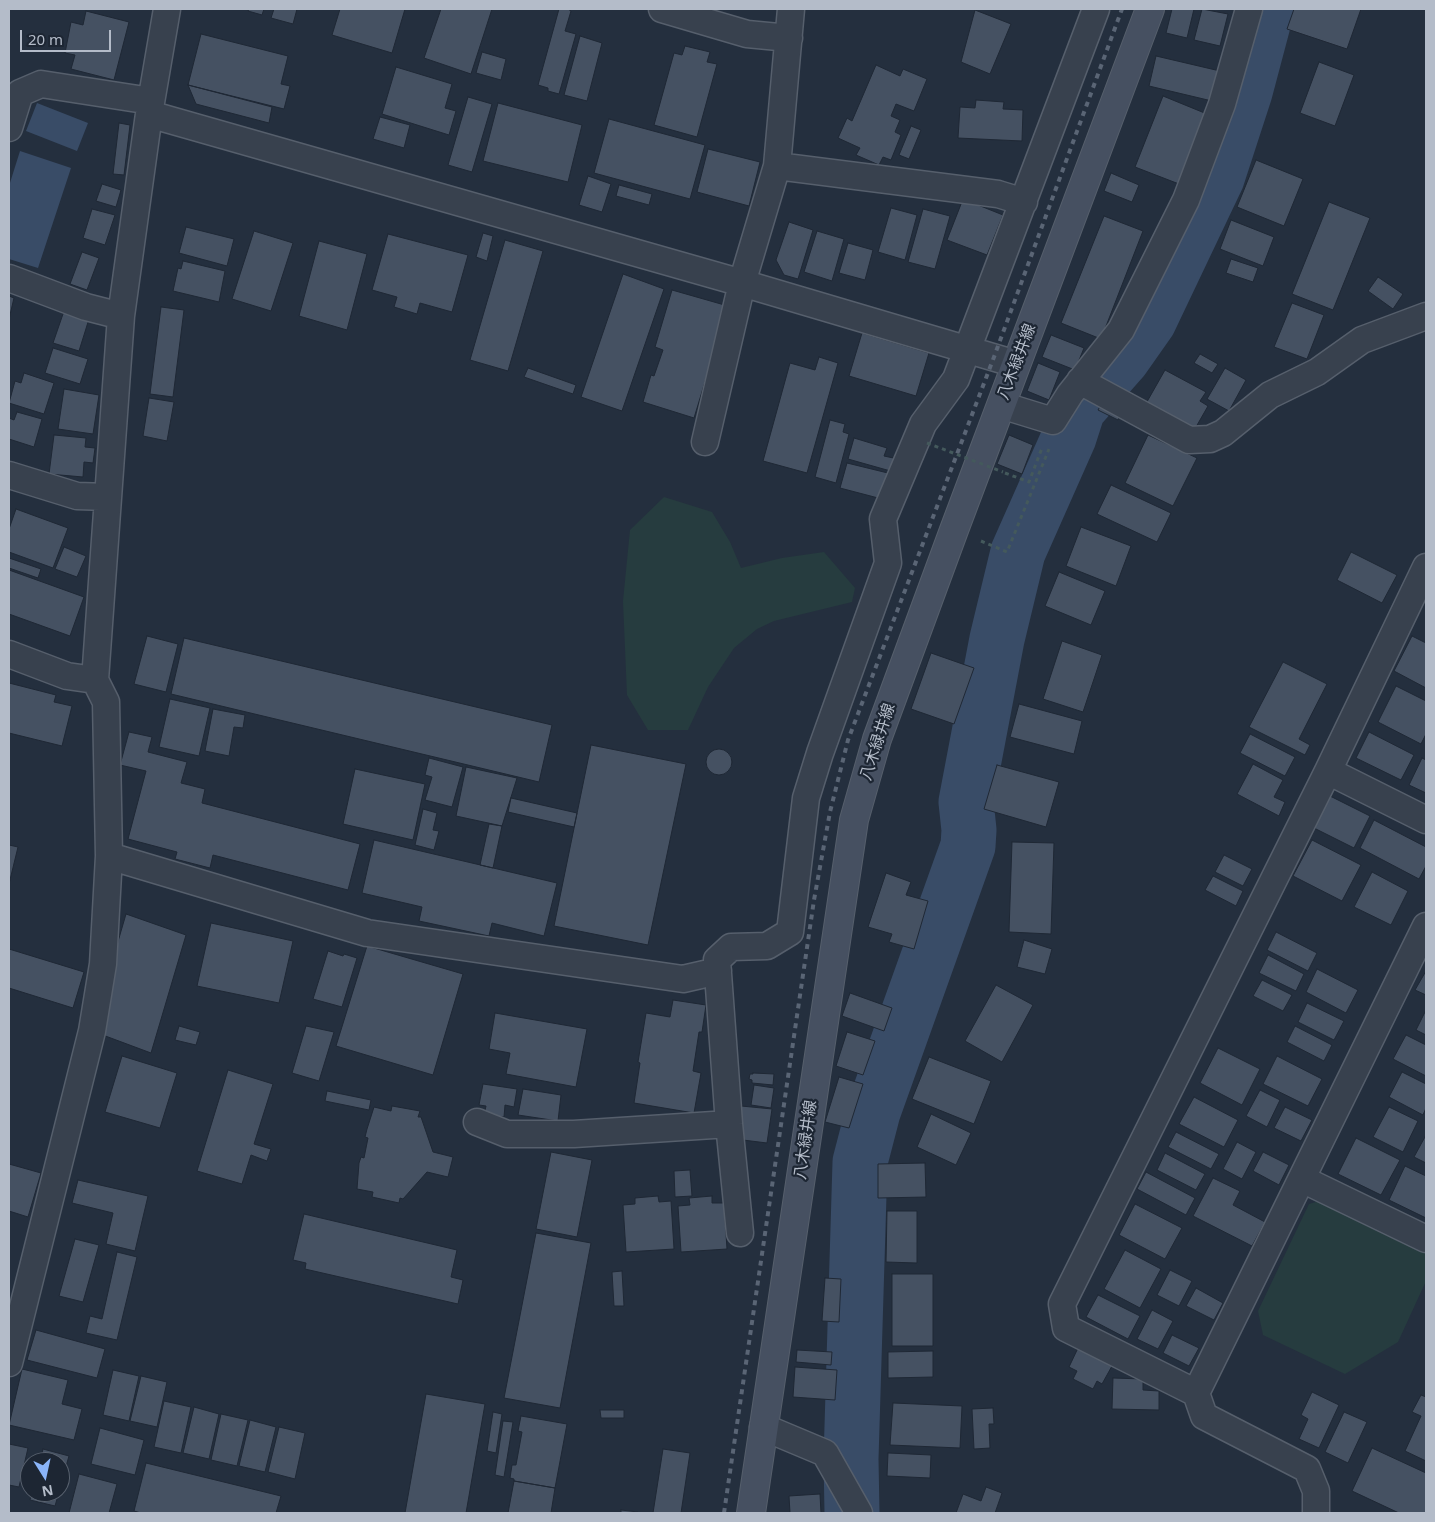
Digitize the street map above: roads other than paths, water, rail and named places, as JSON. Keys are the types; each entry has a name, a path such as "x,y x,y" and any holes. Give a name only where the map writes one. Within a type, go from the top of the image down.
{"main road":[{"name":"八木緑井線","path":"751,1513 854,820 877,740 1150,9"}],"street":[{"path":"9,1363 92,1031 103,964 109,856 106,702 94,680 121,316 150,107 167,9"},
{"path":"662,9 747,34 789,38"},
{"path":"705,442 742,283 777,166 791,9"},
{"path":"740,1234 728,1124 717,960 731,946 767,946 790,932 806,798 820,753 888,563 883,519 923,424 956,379 1096,9"},
{"path":"1001,405 1053,421 1080,381 1120,330 1186,200 1222,104 1249,9"},
{"path":"10,123 20,93 41,84 150,107 1016,364"},
{"path":"777,166 998,194 1024,202"},
{"path":"9,278 86,307 121,316"},
{"path":"1080,381 1189,440 1210,439 1223,433 1270,395 1317,372 1362,340 1426,316"},
{"path":"9,475 77,496 108,496"},
{"path":"1316,1513 1316,1491 1306,1469 1204,1416 1196,1393 1066,1328 1062,1304 1328,771 1426,568"},
{"path":"9,654 67,676 94,680"},
{"path":"1328,771 1426,820"},
{"path":"109,856 367,932 683,979 718,971"},
{"path":"1196,1393 1426,926"},
{"path":"478,1122 507,1134 574,1134 728,1124"},
{"path":"1302,1179 1426,1239"},
{"path":"763,1427 825,1453 859,1513"}],"water":[{"path":"37,103 88,123 77,151 26,131"},
{"path":"20,151 71,168 38,268 9,259 9,186"}],"waterway":[{"path":"852,1513 851,1459 860,1162 873,1112 968,846 969,830 966,802 997,639 1018,552 1069,437 1078,409 1123,358 1149,321 1217,178 1245,92 1267,9"}],"railway":[{"path":"724,1513 814,900 830,812 848,740 994,357 1122,9"}]}
